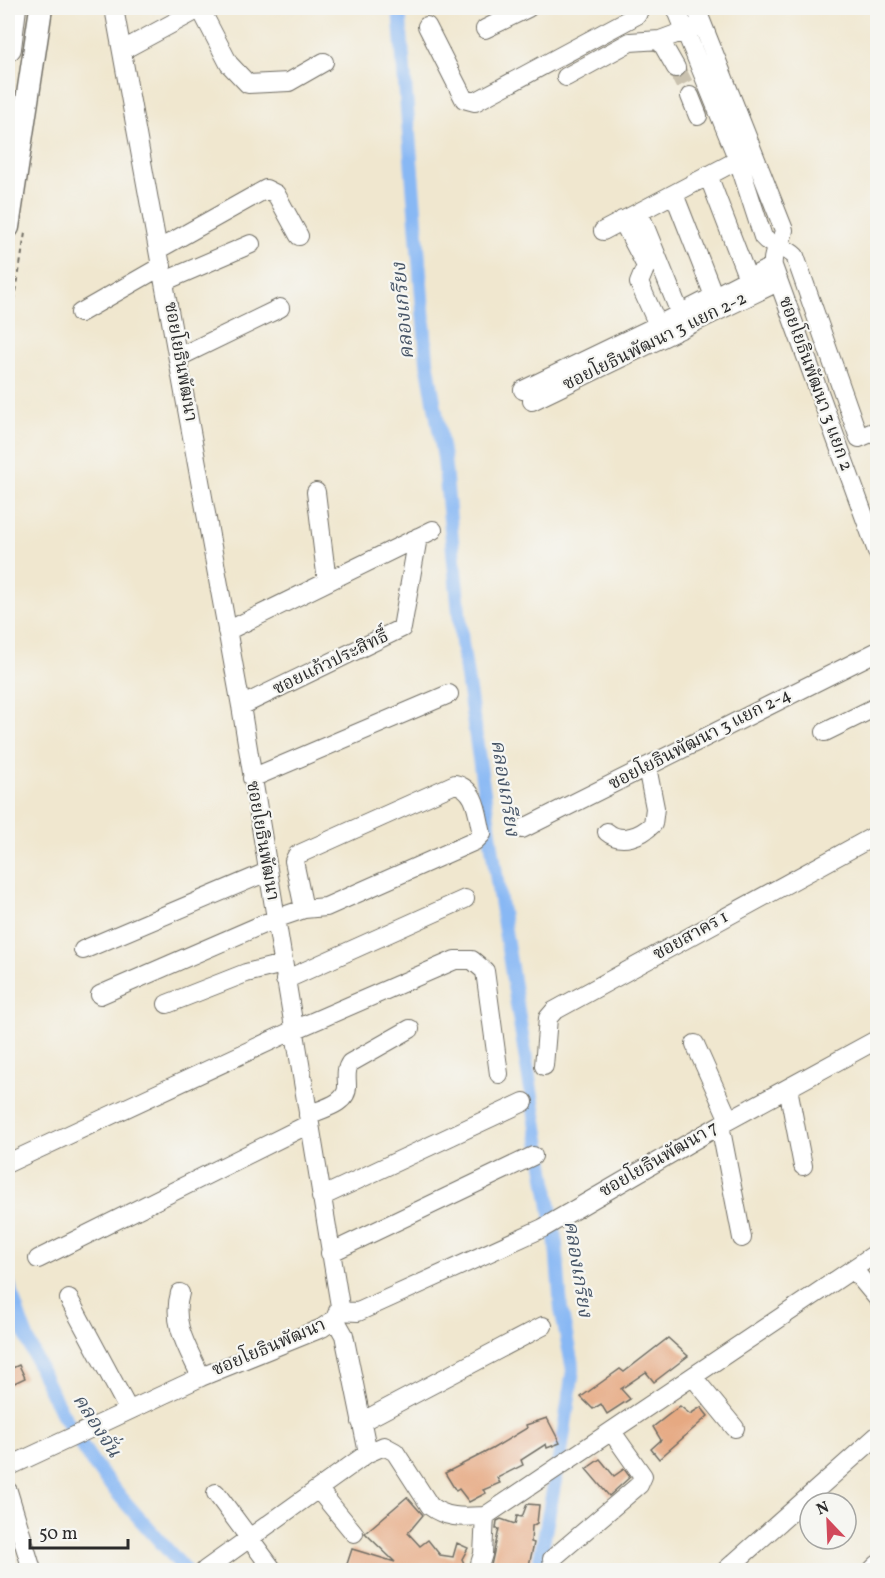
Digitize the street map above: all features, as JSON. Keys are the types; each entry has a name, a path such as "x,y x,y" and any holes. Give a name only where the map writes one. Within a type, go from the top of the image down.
{"highway":[{"path":"8,48 13,8"}],"main road":[{"path":"8,226 41,8"}],"street":[{"name":"ซอยโยธินพัฒนา","path":"8,1467 128,1409 322,1328 337,1315 339,1293 330,1253 241,706 114,8"},
{"path":"123,50 201,8 229,64 248,84 289,82 324,62"},
{"path":"485,29 528,8"},
{"path":"428,26 464,99 475,102 636,15 640,8"},
{"name":"ซอยโยธินพัฒนา 3 แยก 2","path":"676,8 694,21 784,230 783,239 772,256 776,274 878,554"},
{"path":"566,77 630,42 660,40 694,21"},
{"name":"ซอยโยธินพัฒนา 3 แยก 2","path":"694,21 763,237 769,244 789,250 795,255 859,438 878,430"},
{"path":"660,40 676,68"},
{"path":"690,96 699,116"},
{"path":"603,231 738,160"},
{"path":"708,175 748,279"},
{"path":"81,313 162,265 266,189 276,194 299,236"},
{"path":"674,194 714,296"},
{"path":"630,216 680,313"},
{"path":"630,216 646,266 639,283 658,325 748,279 776,274"},
{"path":"162,265 251,244"},
{"name":"ซอยโยธินพัฒนา 3 แยก 2-2","path":"658,325 527,396 776,274"},
{"path":"179,357 280,308"},
{"path":"226,631 327,582 316,492"},
{"name":"ซอยแก้วประสิทธื์","path":"241,706 402,628 425,533 327,582"},
{"name":"ซอยโยธินพัฒนา 3 แยก 2-4","path":"522,829 878,651"},
{"path":"252,778 449,694"},
{"path":"825,732 878,706"},
{"path":"607,832 614,838 622,839 635,836 653,824 655,808 647,767"},
{"path":"100,995 275,919 304,909 326,906 480,838 472,793 466,787 455,784 297,855 294,861 304,909"},
{"name":"ซอยสาคร 1","path":"544,1066 548,1018 554,1011 878,834"},
{"path":"83,950 267,872"},
{"path":"167,1004 246,972 284,972 465,899"},
{"path":"8,1162 294,1030 455,960 472,960 485,971 489,982 499,1074"},
{"path":"38,1259 308,1120 344,1098 347,1091 346,1069 350,1063 410,1029"},
{"name":"ซอยโยธินพัฒนา 7","path":"337,1315 358,1312 550,1223 724,1122 878,1039"},
{"path":"695,1044 724,1122 742,1238"},
{"path":"788,1088 803,1166"},
{"path":"321,1197 524,1102"},
{"path":"330,1253 533,1156"},
{"path":"205,1570 368,1453 384,1446 395,1452 430,1506 437,1512 449,1517 484,1516 878,1252"},
{"path":"853,1269 878,1299"},
{"path":"180,1293 175,1309 176,1320 201,1377"},
{"path":"69,1299 128,1409"},
{"path":"337,1315 344,1335 368,1453"},
{"path":"362,1422 543,1326"},
{"path":"693,1377 735,1428"},
{"path":"552,1559 639,1485 643,1476 639,1466 612,1432"},
{"path":"726,1570 878,1435"},
{"path":"318,1489 354,1533"},
{"path":"8,1491 32,1570"},
{"path":"216,1493 273,1570"},
{"path":"478,1570 483,1554 484,1516"},
{"path":"872,1570 878,1564"}],"building":[{"path":"668,1338 688,1356 654,1382 646,1372 621,1389 630,1399 607,1414 601,1404 593,1409 581,1397 620,1369 624,1372"},
{"path":"19,1365 25,1378 8,1386 8,1370"},
{"path":"680,1406 690,1414 701,1407 708,1416 659,1459 651,1449 661,1440 653,1427"},
{"path":"547,1418 560,1443 547,1448 546,1444 521,1460 523,1465 497,1478 500,1483 483,1490 486,1493 469,1502 459,1489 456,1491 445,1473 492,1449 527,1428 526,1425"},
{"path":"600,1459 614,1476 624,1469 630,1477 609,1496 586,1469"},
{"path":"407,1497 423,1515 408,1533 420,1546 428,1540 440,1555 453,1557 457,1543 468,1548 462,1559 467,1570 353,1570 346,1567 352,1549 395,1562 365,1533"},
{"path":"527,1504 539,1505 537,1523 532,1526 531,1542 534,1543 528,1570 490,1570 499,1529 496,1529 497,1521 501,1519 515,1524 517,1516 522,1517"}],"waterway":[{"name":"คลองเกรียง","path":"399,8 427,361 444,458 462,643 499,894 556,1244 561,1309 573,1370 563,1438 538,1570"},
{"name":"คลองจั่น","path":"8,1282 41,1370 86,1452 109,1483 185,1570"}],"tunnel":[{"path":"676,68 690,96"}]}
